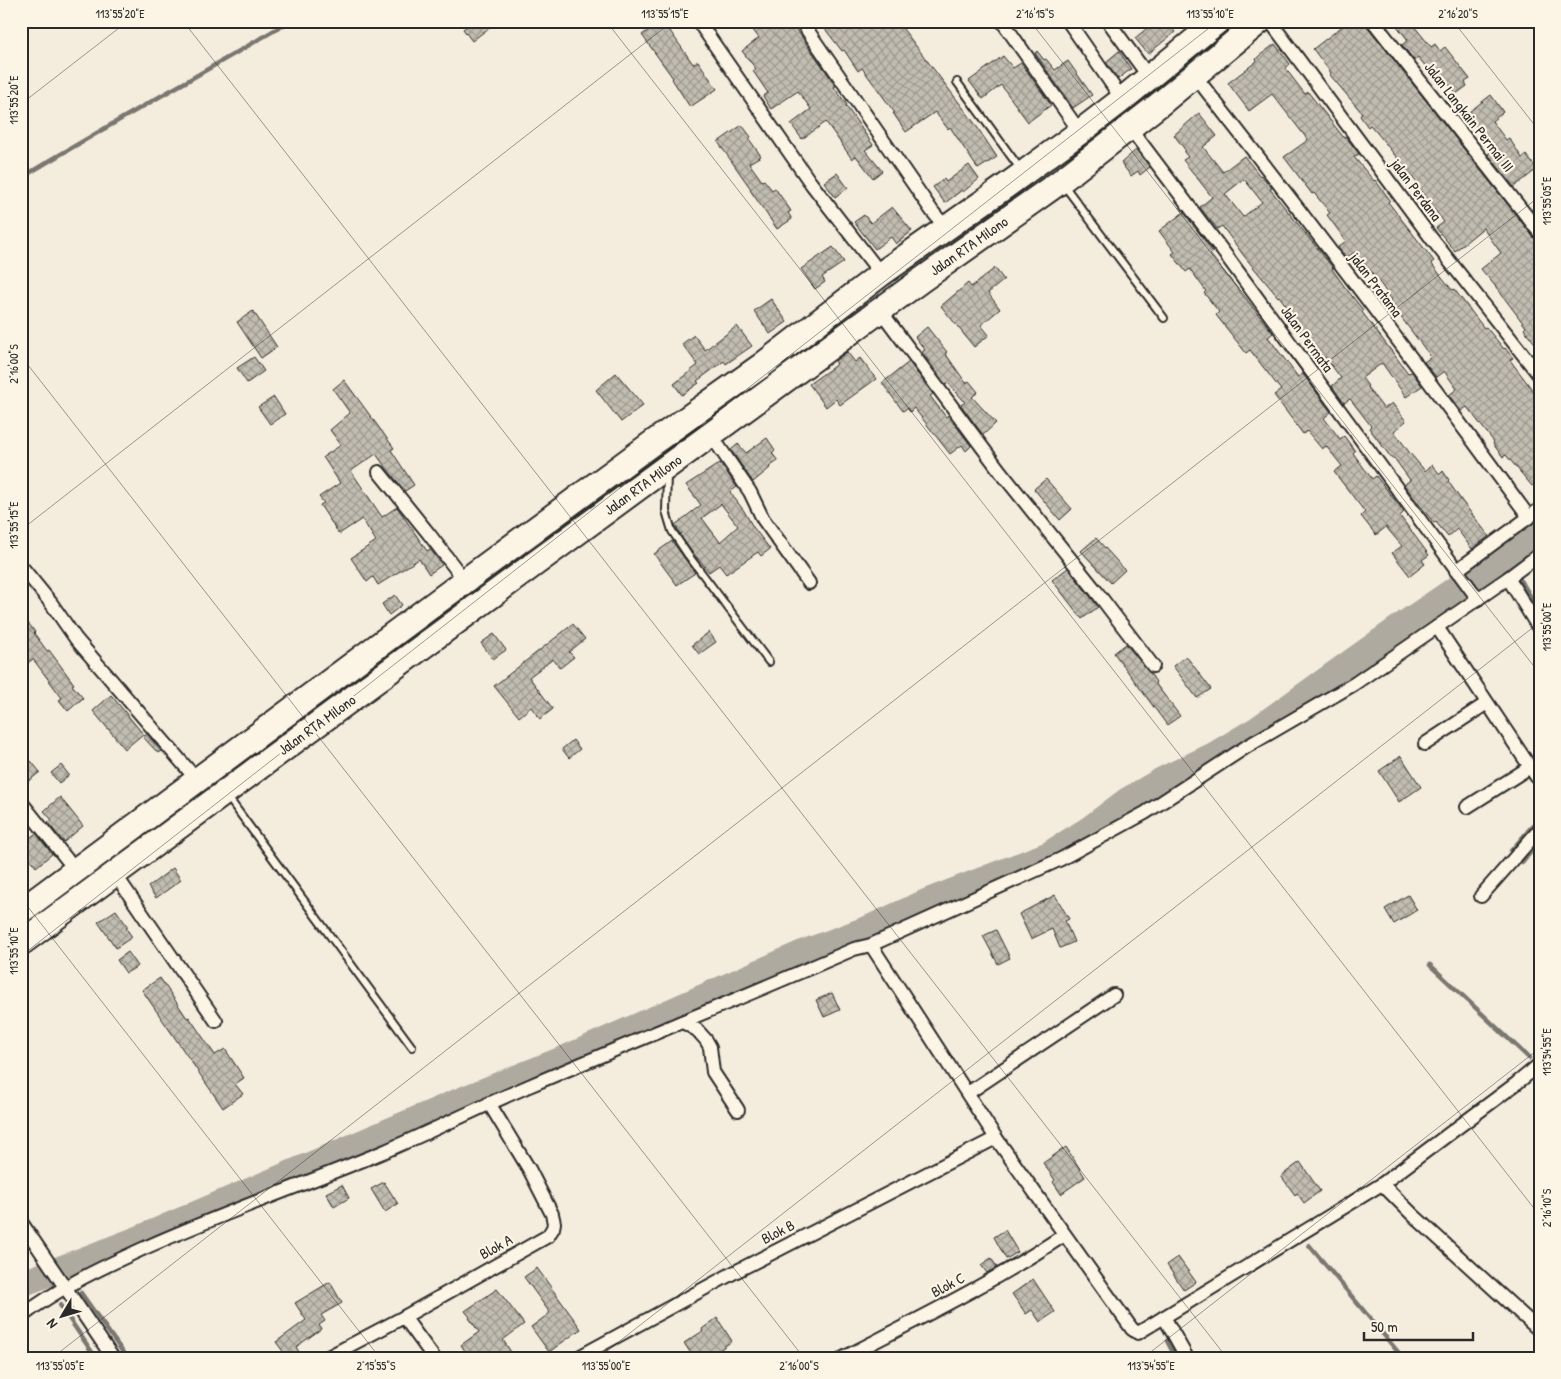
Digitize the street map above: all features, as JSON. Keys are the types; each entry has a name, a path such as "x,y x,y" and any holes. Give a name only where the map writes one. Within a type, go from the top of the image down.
{"highway":[{"name":"Jalan RTA Milono","path":"21,943 224,793 659,456 760,366 880,274 1080,132 1218,21"},
{"name":"Jalan RTA Milono","path":"21,911 465,581 659,456 711,435 880,310 1061,181 1195,76 1260,21"},
{"path":"903,259 920,281"},
{"path":"133,828 150,849"}],"street":[{"path":"698,21 810,182 880,274"},
{"path":"802,21 932,211 946,228"},
{"path":"1002,21 1080,132"},
{"path":"1068,21 1122,99"},
{"path":"1108,21 1149,77"},
{"name":"jalan Perdana","path":"1270,21 1432,239 1540,376"},
{"name":"Jalan Langkain Permai III","path":"1373,21 1540,233"},
{"name":"jalan Pratama","path":"1195,76 1447,404 1529,517"},
{"name":"Jalan Permata","path":"1130,128 1225,254 1478,600"},
{"path":"880,310 1000,470 1153,666"},
{"path":"711,435 750,492 763,519 809,583"},
{"path":"379,472 465,581"},
{"path":"1458,573 1540,509"},
{"path":"21,1317 32,1308 106,1266 208,1220 384,1151 489,1103 854,949 871,945 1061,859 1145,813 1246,748 1354,684 1478,600 1540,554"},
{"path":"21,566 51,603 76,639 197,780"},
{"path":"1508,578 1540,630"},
{"path":"1437,628 1540,782"},
{"path":"1425,744 1487,703"},
{"path":"1467,807 1530,767"},
{"path":"21,802 75,871"},
{"path":"1481,896 1540,829"},
{"path":"115,874 216,1021"},
{"path":"871,945 996,1138 1064,1236 1135,1332 1142,1332 1382,1184 1540,1064"},
{"path":"968,1093 1114,995"},
{"path":"683,1022 697,1030 706,1040 710,1047 713,1072 738,1110"},
{"name":"Blok A","path":"326,1358 404,1317 548,1236 554,1223 552,1214 529,1170 489,1103"},
{"name":"Blok B","path":"577,1358 733,1273 996,1138"},
{"path":"1382,1184 1412,1214 1540,1331"},
{"path":"21,1222 113,1358"},
{"name":"Blok C","path":"843,1358 957,1299 1025,1261 1064,1236"},
{"path":"404,1317 434,1358"},
{"path":"1164,1318 1187,1358"}],"lane":[{"path":"957,82 1024,173"},
{"path":"1061,181 1164,318"},
{"path":"659,456 666,511 672,531 769,662"},
{"path":"224,793 412,1047"}],"building":[{"path":"474,21 498,21 472,41 463,29"},
{"path":"663,21 693,64 698,61 717,89 690,107 673,78 642,35"},
{"path":"746,21 768,21 774,30 785,21 789,21 836,86 834,87 873,145 865,150 882,171 873,178 856,156 852,159 826,122 802,139 791,124 811,109 798,91 771,109 763,96 768,93 753,71 756,69 742,51 759,38"},
{"path":"819,21 897,21 973,121 997,157 978,169 950,127 948,129 935,112 906,132 893,113 895,113 862,68 858,71 844,50 842,51"},
{"path":"1156,21 1166,21 1175,32 1148,54 1135,38"},
{"path":"1349,21 1365,21 1534,238 1540,241 1540,350 1524,329 1526,327 1481,269 1501,253 1483,228 1455,251 1436,228 1444,222 1415,184 1417,183 1378,134 1370,125 1368,127 1360,116 1362,113 1330,75 1331,73 1313,49"},
{"path":"1393,21 1410,21 1431,47 1435,44 1440,51 1445,47 1470,79 1465,82 1467,86 1456,94 1442,74 1436,79 1418,57 1414,60 1402,45 1408,40"},
{"path":"1275,44 1290,64 1285,68 1305,94 1308,92 1344,138 1346,137 1359,154 1354,157 1390,200 1388,202 1434,261 1431,263 1484,328 1486,327 1513,358 1510,360 1540,400 1540,480 1532,486 1506,455 1503,457 1467,407 1461,411 1449,395 1457,389 1444,371 1436,377 1424,362 1431,357 1397,312 1395,314 1387,304 1392,300 1377,279 1355,252 1346,258 1338,247 1346,241 1327,215 1330,213 1314,193 1312,194 1284,157 1308,140 1272,94 1249,111 1228,83 1257,61 1256,59 1259,56"},
{"path":"1037,51 1055,70 1068,61 1092,95 1073,108 1035,53"},
{"path":"1119,51 1131,69 1118,79 1106,62"},
{"path":"1003,56 1013,68 1021,63 1051,105 1028,122 1001,85 983,99 969,81"},
{"path":"1491,95 1503,112 1492,121 1506,140 1509,138 1522,158 1526,155 1537,169 1514,187 1488,154 1494,150 1470,119 1473,117 1469,112"},
{"path":"1199,113 1217,136 1203,147 1223,172 1244,156 1272,188 1270,189 1333,268 1344,286 1363,310 1362,312 1408,373 1412,372 1422,386 1406,397 1382,363 1362,378 1384,409 1392,403 1406,421 1394,431 1409,452 1425,471 1432,465 1440,474 1443,471 1461,500 1489,536 1472,549 1457,529 1448,537 1436,522 1434,523 1404,485 1410,480 1369,428 1371,426 1351,400 1344,403 1332,386 1341,378 1325,357 1322,359 1297,327 1300,324 1279,296 1244,256 1222,226 1217,229 1200,207 1212,197 1183,160 1188,157 1184,152 1186,151 1174,135","holes":["1244,179 1262,202 1243,217 1225,194"]},
{"path":"742,125 761,156 749,163 762,181 764,180 772,190 775,188 791,211 788,213 792,219 777,229 718,142"},
{"path":"1136,150 1150,167 1140,175 1138,171 1131,176 1121,163"},
{"path":"969,165 979,179 945,203 933,187 944,179 946,182"},
{"path":"837,173 848,188 835,197 824,182"},
{"path":"1540,203 1540,220 1532,209"},
{"path":"892,207 912,231 896,244 891,237 875,249 854,222 864,215 871,223"},
{"path":"1184,212 1213,252 1210,254 1273,333 1268,337 1298,377 1303,374 1331,412 1324,418 1340,439 1344,436 1355,451 1353,453 1372,479 1376,476 1404,512 1400,516 1429,555 1422,560 1425,564 1410,576 1392,553 1402,546 1386,527 1376,535 1361,516 1365,512 1334,472 1342,466 1326,446 1322,449 1307,431 1303,434 1274,395 1281,390 1250,350 1246,353 1216,315 1219,312 1204,293 1206,291 1190,269 1186,272 1172,254 1175,252 1159,231"},
{"path":"833,247 844,262 822,277 825,282 815,289 801,269"},
{"path":"995,268 1004,280 988,293 1000,309 981,325 989,335 974,347 941,306 968,283 971,287"},
{"path":"771,299 787,322 770,334 754,311"},
{"path":"253,311 277,347 261,358 237,322"},
{"path":"737,326 752,346 726,364 724,361 682,395 674,384 698,365 682,344 694,335 705,350"},
{"path":"927,327 947,352 945,353 966,383 969,381 978,392 972,397 996,423 983,435 961,405 965,402 948,383 946,385 922,352 925,350 915,337"},
{"path":"847,352 855,362 860,358 876,379 840,405 836,399 826,407 809,384 837,364 835,361"},
{"path":"254,357 264,371 247,383 237,368"},
{"path":"909,362 933,394 930,396 946,417 948,415 971,446 966,451 962,445 950,454 914,408 910,412 907,408 903,411 882,383"},
{"path":"616,373 643,405 621,422 596,390"},
{"path":"344,380 394,448 391,450 414,485 405,491 376,454 351,471 382,517 397,507 427,551 430,549 442,565 429,574 419,559 378,585 373,577 367,582 351,558 376,541 362,519 339,534 320,505 324,503 319,497 340,483 323,457 341,445 330,430 350,413 333,389"},
{"path":"274,397 285,414 270,424 258,407"},
{"path":"767,438 775,450 772,453 778,461 753,482 731,450 738,444 746,453"},
{"path":"720,463 737,487 730,492 770,549 761,556 758,552 726,574 719,565 709,572 692,552 680,535 682,533 680,534 675,525 701,505 686,485","holes":["721,504 738,526 720,542 702,518"]},
{"path":"1046,479 1072,509 1060,520 1034,489"},
{"path":"1096,538 1125,570 1111,583 1081,551"},
{"path":"672,541 695,573 677,585 654,554"},
{"path":"1068,568 1098,607 1082,619 1052,580"},
{"path":"395,595 402,605 389,615 382,604"},
{"path":"21,614 83,698 68,711 59,700 62,698 33,659 21,668"},
{"path":"573,624 585,639 569,652 574,657 560,668 553,659 529,677 553,709 540,719 531,707 519,717 494,686"},
{"path":"709,632 716,642 699,654 692,645"},
{"path":"494,634 506,650 493,659 481,643"},
{"path":"1126,644 1150,673 1155,683 1180,716 1167,725 1114,653"},
{"path":"1186,656 1211,689 1197,698 1173,666"},
{"path":"111,695 143,734 125,749 93,711"},
{"path":"147,734 161,751 158,753 143,737"},
{"path":"573,740 580,749 569,758 562,749"},
{"path":"1401,756 1421,787 1399,802 1379,771"},
{"path":"31,761 40,772 21,787 21,769"},
{"path":"61,765 69,775 59,783 51,773"},
{"path":"60,797 83,826 64,842 48,823 52,820 44,811"},
{"path":"36,833 52,854 36,867 21,848 21,845"},
{"path":"173,868 181,880 156,898 148,887"},
{"path":"1055,895 1069,919 1065,921 1074,942 1060,948 1052,929 1031,939 1019,914"},
{"path":"1408,895 1417,910 1394,924 1385,909"},
{"path":"116,910 128,927 126,928 132,937 116,948 98,922"},
{"path":"996,930 1010,958 998,964 983,936"},
{"path":"128,952 138,966 126,973 117,960"},
{"path":"160,978 215,1055 225,1049 244,1078 235,1084 243,1094 223,1108 142,990"},
{"path":"832,993 840,1010 824,1017 816,1000"},
{"path":"1066,1147 1085,1177 1061,1194 1053,1182 1055,1180 1043,1163"},
{"path":"1300,1162 1320,1191 1304,1203 1297,1193 1295,1195 1281,1176"},
{"path":"384,1182 398,1204 385,1212 371,1189"},
{"path":"342,1185 349,1198 334,1207 326,1193"},
{"path":"1005,1230 1018,1252 1006,1259 994,1237"},
{"path":"1178,1257 1196,1282 1184,1290 1167,1265"},
{"path":"991,1258 997,1267 987,1273 981,1265"},
{"path":"537,1268 581,1329 549,1352 531,1327 550,1313 524,1277"},
{"path":"1033,1279 1055,1312 1040,1322 1032,1310 1026,1314 1012,1294"},
{"path":"330,1282 342,1303 321,1315 325,1321 319,1325 321,1329 296,1347 299,1352 288,1358 276,1342 306,1320 295,1303"},
{"path":"497,1289 524,1324 503,1340 515,1358 470,1358 461,1345 479,1332 465,1311"},
{"path":"717,1318 732,1341 715,1353 718,1358 694,1358 684,1343 703,1331 702,1329"}],"waterway":[{"path":"21,178 290,21"},
{"path":"21,1284 138,1239 459,1101 568,1057 805,952 867,929 928,901 1049,854 1089,829 1126,801 1162,780 1214,755 1256,730 1407,622 1540,531"},
{"path":"1505,555 1540,612"},
{"path":"1540,817 1511,851 1522,862 1540,842"},
{"path":"1430,965 1529,1058"},
{"path":"1309,1245 1403,1358"},
{"path":"63,1267 68,1273"},
{"path":"40,1277 46,1286"},
{"path":"81,1293 127,1358"},
{"path":"60,1305 96,1358"},
{"path":"1167,1341 1176,1358"}]}
